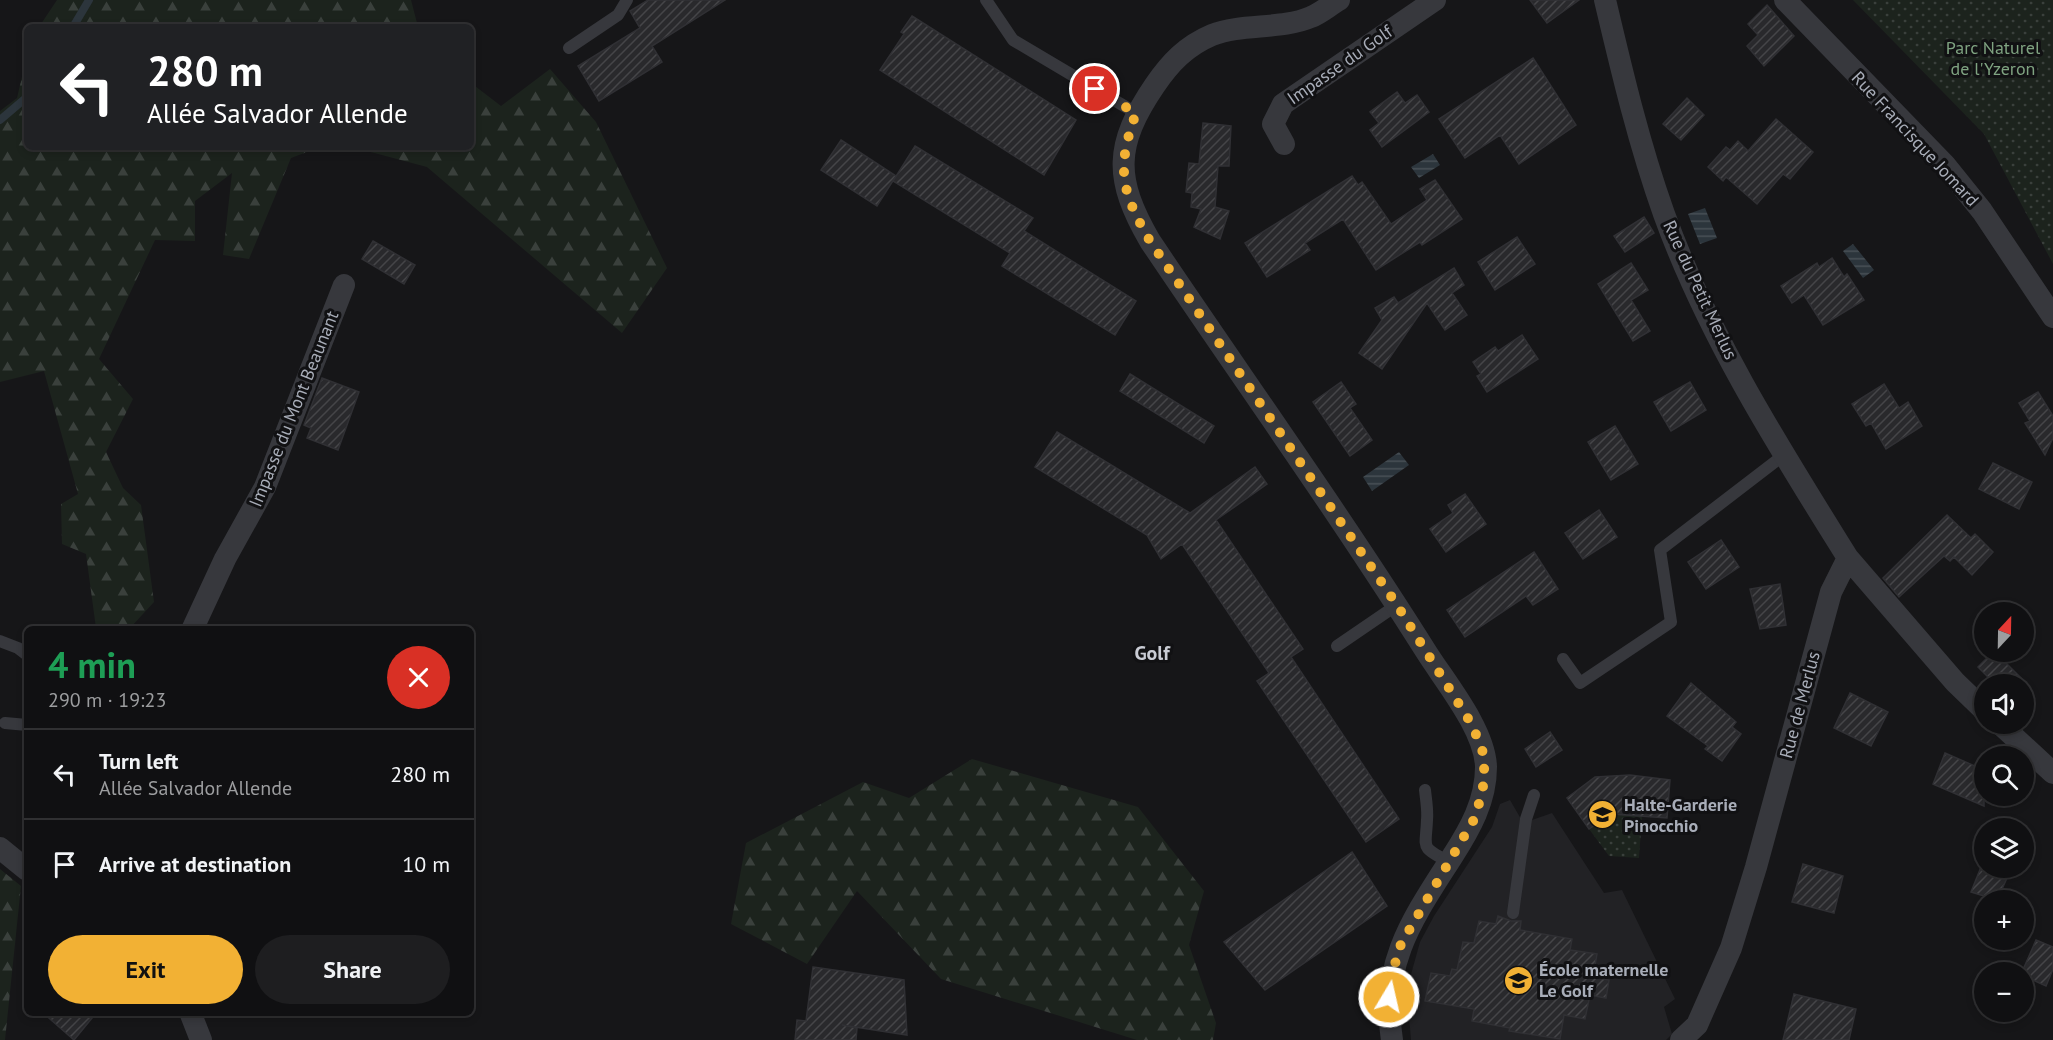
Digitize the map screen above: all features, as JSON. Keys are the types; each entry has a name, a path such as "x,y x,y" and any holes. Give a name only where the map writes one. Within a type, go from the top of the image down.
{"street":[{"path":"1339,0 1310,17 1213,35 1172,60 1136,113 1124,147 1124,180 1132,211 1157,251 1397,605 1469,720 1482,747 1485,778 1476,816 1415,916 1396,954 1389,997 1392,1040"},
{"name":"Impasse du Golf","path":"1284,144 1273,124 1283,104 1435,0"},
{"name":"Rue du Petit Merlus","path":"1605,0 1634,122 1665,216 1730,357 1784,455 1848,558"},
{"name":"Rue Francisque Jomard","path":"1785,0 1945,165 1982,211 2053,317"},
{"name":"Impasse du Mont Beaunant","path":"194,626 225,559 265,487 344,285"},
{"path":"1848,558 1955,682 1974,700"},
{"name":"Rue de Merlus","path":"1681,1040 1697,1025 1731,948 1756,867 1831,592 1848,558"},
{"path":"2011,734 2053,774"},
{"path":"0,848 24,868"},
{"path":"192,1016 201,1040"}],"lane":[{"path":"569,48 618,15 627,0"},
{"path":"986,0 1012,40 1136,113"},
{"path":"1563,659 1580,683 1671,622 1660,550 1784,455"},
{"path":"1337,646 1397,605"},
{"path":"0,641 24,653"},
{"path":"5,723 24,725"},
{"path":"1425,790 1427,821 1424,840 1430,852 1449,862"},
{"path":"1513,913 1526,819 1533,795"}],"shaded area":[{"path":"1433,154 1440,165 1419,178 1411,167"},
{"path":"1705,208 1717,238 1700,244 1688,214"},
{"path":"1853,244 1874,270 1863,278 1843,251"},
{"path":"1399,452 1409,465 1372,491 1363,477"},
{"path":"1510,800 1521,819 1532,820 1552,813 1604,893 1622,890 1675,999 1664,1007 1672,1034 1666,1040 1411,1040 1408,1003 1410,978 1420,942 1434,916 1492,827 1500,804"}],"green space":[{"path":"57,0 411,0 417,24 41,24"},
{"name":"Parc Naturel de l'Yzeron","path":"1853,0 2053,0 2053,264 1984,134"},
{"path":"24,68 24,150 312,150 291,158 249,259 223,255 232,173 195,201 195,241 155,240 99,359 133,399 106,452 123,488 141,505 154,602 132,626 96,626 86,554 62,544 61,504 78,494 44,371 0,382 0,111 17,98"},
{"path":"550,69 596,122 667,268 622,333 427,167 363,150 474,150 474,85 501,106"},
{"path":"972,759 1138,807 1204,891 1189,945 1216,1023 1213,1040 1137,1040 941,979 857,891 807,964 731,924 746,843 863,782 909,798"},
{"path":"1609,807 1616,814 1642,816 1639,858 1609,856 1589,829 1608,816"},
{"path":"0,869 21,886 5,1040 0,1040"}],"building":[{"path":"648,0 725,0 652,46 662,62 599,101 578,66 640,28 630,11"},
{"path":"1530,0 1579,0 1547,23"},
{"path":"1767,5 1794,36 1764,66 1747,46 1758,35 1748,24"},
{"path":"912,16 1076,120 1044,175 880,70 904,34 901,32"},
{"path":"1533,58 1576,125 1519,164 1500,135 1465,158 1439,119"},
{"path":"1397,92 1405,103 1417,95 1429,112 1382,147 1370,130 1379,123 1370,112"},
{"path":"1687,98 1704,115 1681,140 1663,124"},
{"path":"1776,119 1813,152 1790,179 1783,174 1757,204 1726,177 1723,181 1708,167 1726,147 1730,150 1738,141 1748,151"},
{"path":"1203,123 1231,126 1229,166 1218,166 1215,207 1229,211 1220,239 1194,227 1201,209 1191,207 1192,193 1186,192 1189,163 1199,164"},
{"path":"841,140 896,176 877,206 821,170"},
{"path":"915,146 1033,218 1024,231 1136,301 1115,335 1002,266 1010,253 893,181"},
{"path":"1352,176 1358,185 1362,182 1391,224 1427,200 1420,189 1435,180 1462,219 1422,245 1420,242 1376,270 1343,219 1305,243 1310,250 1267,277 1245,243"},
{"path":"1644,217 1654,233 1625,252 1614,236"},
{"path":"1517,237 1535,264 1495,290 1478,262"},
{"path":"373,241 415,265 404,284 362,259"},
{"path":"1832,258 1844,277 1847,274 1864,300 1823,325 1804,295 1792,303 1781,286 1817,263 1819,267"},
{"path":"1631,263 1648,290 1631,300 1650,331 1633,341 1598,284"},
{"path":"1454,268 1464,285 1452,293 1467,315 1445,330 1427,303 1382,369 1359,353 1382,320 1375,308 1394,297 1398,303"},
{"path":"1522,335 1538,359 1487,392 1477,376 1481,374 1473,362 1495,347 1498,351"},
{"path":"1130,374 1214,426 1204,443 1120,391"},
{"path":"322,378 359,392 338,450 307,438 311,428 304,425"},
{"path":"1341,382 1356,404 1350,408 1372,440 1350,456 1313,402"},
{"path":"1690,382 1706,410 1671,431 1654,402"},
{"path":"1884,384 1899,408 1908,402 1922,426 1886,449 1871,423 1866,426 1852,404"},
{"path":"2038,392 2053,416 2053,438 2045,455 2025,423 2030,421 2019,403"},
{"path":"1615,426 1638,464 1611,480 1588,442"},
{"path":"1057,432 1190,513 1255,467 1267,484 1216,520 1303,649 1291,657 1399,819 1366,842 1257,681 1269,673 1182,544 1161,559 1147,535 1035,467"},
{"path":"1993,463 2032,482 2019,509 1979,489"},
{"path":"1465,494 1486,524 1446,552 1430,529 1453,513 1448,505"},
{"path":"1599,510 1617,537 1583,559 1565,533"},
{"path":"1947,515 1971,538 1975,534 1993,552 1972,575 1954,557 1950,561 1944,556 1899,597 1883,578"},
{"path":"1721,540 1739,567 1706,589 1688,562"},
{"path":"1534,552 1558,589 1533,605 1526,596 1465,637 1447,610"},
{"path":"1780,584 1786,625 1760,629 1750,589"},
{"path":"1983,662 2005,662 2017,674 1985,674 1978,667"},
{"path":"1691,683 1736,722 1732,727 1741,734 1722,761 1705,749 1708,746 1667,716"},
{"path":"1850,693 1888,712 1871,746 1834,728"},
{"path":"1550,732 1562,750 1536,767 1525,749"},
{"path":"1945,753 1974,766 1974,802 1933,784"},
{"path":"1630,775 1670,780 1667,818 1611,814 1589,829 1567,798 1595,777"},
{"path":"1352,852 1387,906 1265,990 1224,942"},
{"path":"1803,864 1843,876 1834,913 1792,902"},
{"path":"1977,878 2007,878 2002,890 1971,892"},
{"path":"1498,916 1511,921 1521,921 1520,930 1572,939 1570,950 1597,954 1593,977 1609,980 1606,998 1590,995 1585,1019 1564,1015 1560,1039 1509,1031 1510,1028 1472,1021 1474,1009 1425,1001 1431,973 1450,976 1452,969 1457,970 1463,942 1474,943 1479,921 1496,924"},
{"path":"2036,940 2053,947 2053,969 2046,986 2034,981 2034,962 2026,962 2032,950 2034,950"},
{"path":"813,967 904,980 907,1035 842,1025 857,1028 856,1040 795,1040 797,1020 806,1021"},
{"path":"1794,994 1856,1009 1849,1040 1783,1040"},
{"path":"47,1016 94,1016 74,1040"}],"waterway":[{"path":"75,24 89,0"},
{"path":"0,120 24,100"}],"place":[{"name":"Halte-Garderie Pinocchio","path":"1603,815"},
{"name":"École maternelle Le Golf","path":"1518,980"}],"district":[{"name":"Golf","path":"1152,653"}],"route":[{"path":"1095,89 1136,113 1124,147 1124,180 1132,211 1150,241 1397,605 1469,720 1482,747 1486,766 1485,778 1476,816 1415,916 1396,954 1389,997"}]}
